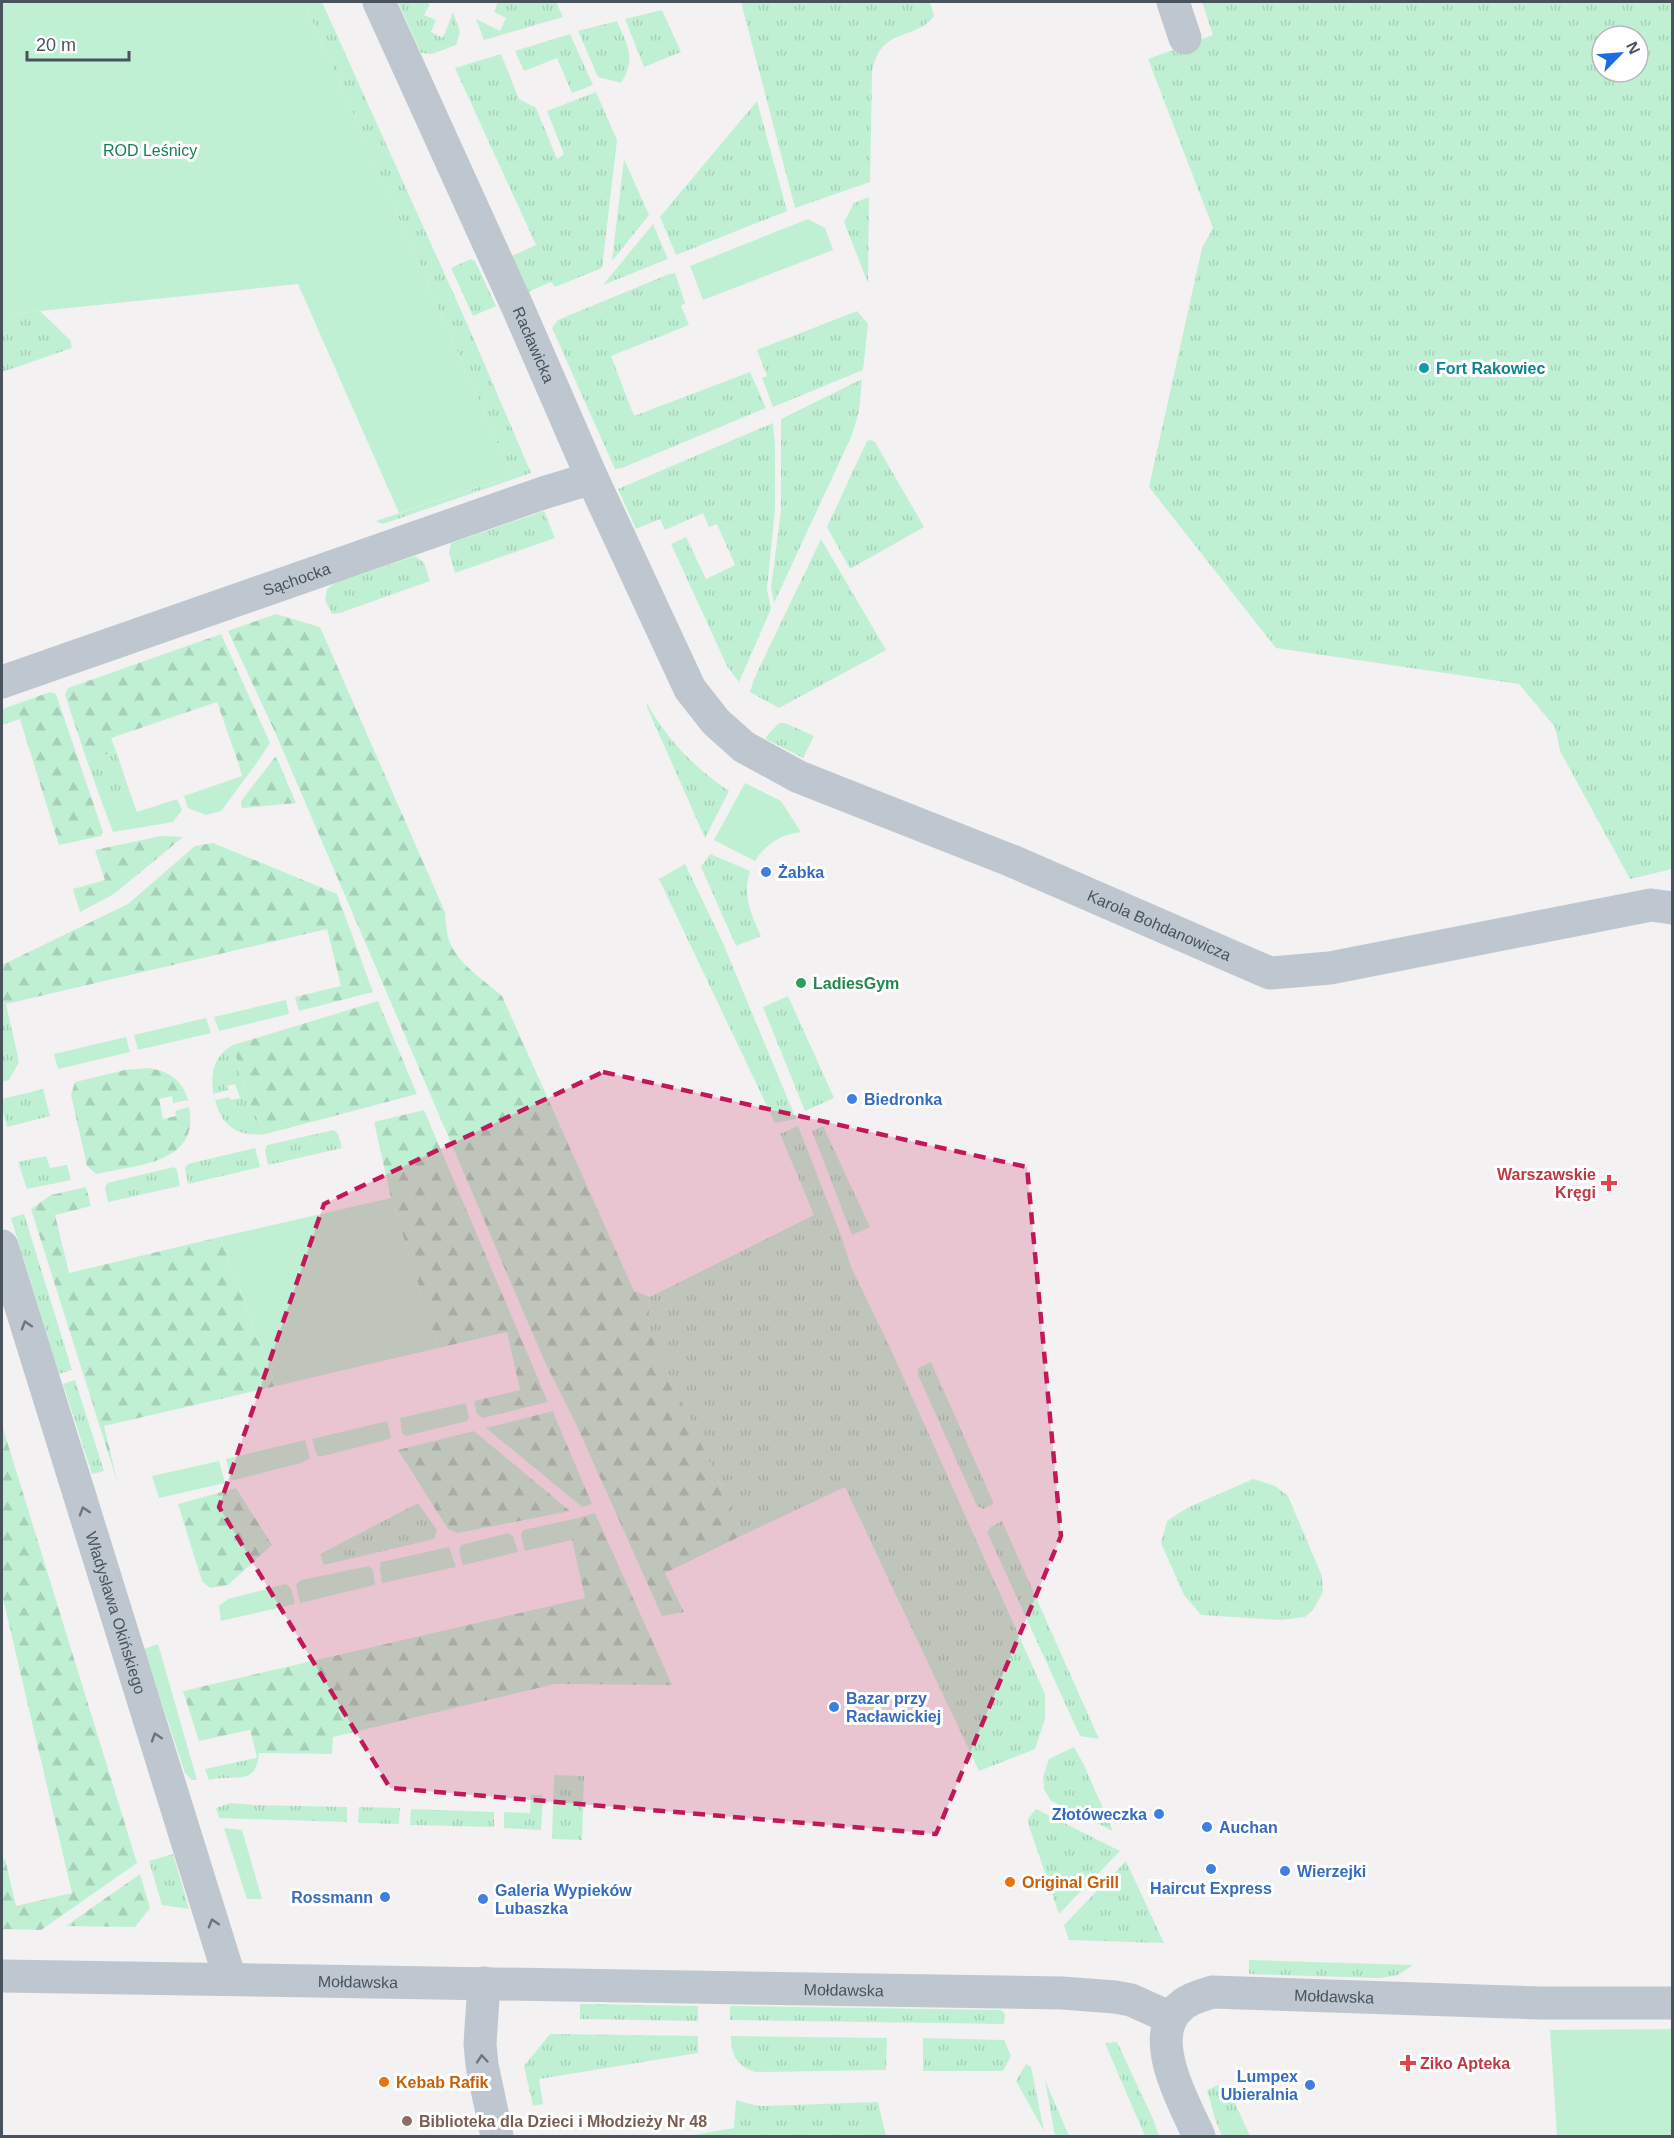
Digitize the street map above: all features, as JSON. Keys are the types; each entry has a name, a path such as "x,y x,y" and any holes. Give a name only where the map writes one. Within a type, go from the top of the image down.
{"street":[{"name":"Racławicka","path":"379,2 592,478 690,689"},
{"path":"1173,2 1185,38"},
{"name":"Sąchocka","path":"2,682 543,493 592,478"},
{"name":"Karola Bohdanowicza","path":"690,689 716,722 744,747 799,777 1012,861 1270,973 1330,968 1651,905 1672,908"},
{"name":"Władysława Okińskiego","path":"2,1246 230,1979"},
{"name":"Mołdawska","path":"2,1976 1062,1993 1123,1998 1171,2018 1175,2011 1191,1999 1212,1992 1227,1991 1540,2003 1672,2003"},
{"path":"484,1983 480,2044 482,2065 497,2136"},
{"path":"1171,2018 1166,2042 1172,2076 1199,2136"}],"highlighted area":[{"path":"603,1072 1027,1167 1061,1536 936,1834 390,1788 219,1507 324,1204"}],"green space":[{"name":"ROD Leśnicy","path":"2,2 304,2 512,476 399,513 298,284 2,315"},
{"path":"304,2 322,2 473,337 531,473 383,524 376,521 512,476"},
{"path":"398,2 430,4 424,15 436,20 431,32 443,38 453,12 460,32 456,45 432,54 421,53"},
{"path":"498,2 556,2 563,17 484,40 476,19 500,31 506,18 494,12"},
{"path":"741,2 930,2 934,16 918,29 891,40 876,57 872,72 870,182 795,208"},
{"name":"Fort Rakowiec","path":"1202,2 1672,2 1672,869 1630,879 1560,751 1555,727 1519,684 1276,648 1149,487 1202,248 1213,228 1148,59 1213,35"},
{"path":"662,10 681,52 644,67 625,19"},
{"path":"617,21 629,52 629,66 621,83 598,77 578,31"},
{"path":"570,34 593,85 572,93 557,58 524,71 515,51"},
{"path":"501,54 519,99 536,108 557,159 564,154 547,111 596,92 617,140 602,268 555,287 551,282 528,292 512,256 536,245 455,68"},
{"path":"757,101 787,211 676,255 660,217"},
{"path":"624,159 649,215 612,261"},
{"path":"869,197 868,283 844,222 854,203"},
{"path":"808,219 825,228 833,250 703,300 690,266"},
{"path":"653,224 668,259 603,285"},
{"path":"471,259 475,261 496,306 473,316 451,268"},
{"path":"675,273 685,303 681,306 689,325 611,356 634,416 750,372 766,408 615,469 552,328 558,320"},
{"path":"40,311 70,340 72,348 2,372 2,315"},
{"path":"857,311 868,324 863,370 773,407 762,378 767,376 757,350"},
{"path":"862,379 859,411 852,435 774,603 771,587 781,511 781,419"},
{"path":"773,423 775,509 767,589 771,609 739,682 727,666 671,544 686,537 706,579 735,565 717,524 709,527 703,513 665,530 660,519 636,529 618,489"},
{"path":"867,441 875,442 924,527 850,569 827,527"},
{"path":"544,511 555,538 455,573 449,553 451,543"},
{"path":"821,539 886,650 779,708 750,692 754,679"},
{"path":"415,556 424,563 430,581 332,614 325,600 327,589 335,583"},
{"path":"276,614 320,627 445,912 451,945 467,966 502,996 634,1291 650,1297 648,1329 743,1535 665,1573 684,1612 662,1616 576,1424 544,1360 275,732 228,631"},
{"path":"221,634 270,743 256,764 238,762 217,702 111,738 116,751 87,761 65,695 68,688"},
{"path":"50,692 56,694 103,832 101,836 59,845 20,719 2,725 2,709"},
{"path":"647,703 663,729 683,752 729,791 705,838 647,707"},
{"path":"779,723 785,723 814,736 803,758 766,739"},
{"path":"116,751 129,790 101,800 87,761"},
{"path":"276,756 296,803 242,808 241,801"},
{"path":"238,762 256,764 221,811 206,815 188,808 184,796 242,776"},
{"path":"745,783 781,801 801,832 775,841 755,861 714,840"},
{"path":"129,790 137,812 177,799 182,810 173,822 113,832 101,800"},
{"path":"161,836 183,837 114,894 80,912 73,889 105,880 95,850"},
{"path":"213,843 337,894 373,992 299,1011 295,997 341,986 327,929 6,1004 2,1003 2,965 128,904 195,846"},
{"path":"710,854 750,871 747,896 761,936 736,946 701,867"},
{"path":"685,864 723,943 796,1119 775,1123 659,879"},
{"path":"788,996 834,1098 805,1111 763,1007"},
{"path":"286,1000 289,1014 219,1031 214,1017"},
{"path":"378,1001 417,1094 266,1134 247,1097 233,1045"},
{"path":"2,1003 6,1004 19,1062 9,1080 2,1082"},
{"path":"206,1018 211,1033 138,1050 134,1035"},
{"path":"126,1037 130,1052 58,1069 54,1054"},
{"path":"233,1045 247,1097 266,1134 239,1132 227,1123 218,1109 215,1100 229,1097 231,1100 240,1098 235,1084 227,1086 228,1090 213,1094 212,1079 217,1060 226,1049"},
{"path":"148,1068 168,1074 182,1087 188,1100 173,1103 172,1096 159,1099 163,1119 176,1116 175,1111 189,1107 190,1126 185,1140 175,1151 162,1158 146,1164 96,1174 87,1166 71,1095 75,1082 125,1070"},
{"path":"43,1089 50,1116 7,1127 2,1099"},
{"path":"424,1110 548,1402 483,1418 477,1414 474,1401 520,1390 507,1332 438,1348 391,1198 374,1122"},
{"path":"798,1126 852,1269 888,1343 1045,1694 1045,1719 1035,1749 979,1771 845,1487 743,1535 648,1329 650,1297 814,1215 780,1134"},
{"path":"823,1126 870,1227 852,1235 812,1131"},
{"path":"334,1130 338,1134 342,1148 268,1165 265,1150 267,1145"},
{"path":"255,1148 260,1167 188,1184 185,1168 188,1164"},
{"path":"46,1156 50,1168 67,1165 71,1180 27,1189 18,1162"},
{"path":"174,1167 177,1170 180,1186 108,1202 105,1188 107,1183"},
{"path":"86,1187 91,1206 55,1215 69,1273 220,1237 276,1386 104,1426 118,1484 31,1209 51,1195"},
{"path":"391,1198 438,1348 276,1386 220,1237"},
{"path":"24,1214 72,1370 59,1374 11,1218"},
{"path":"931,1362 994,1504 983,1509 977,1506 918,1375 918,1368"},
{"path":"75,1380 104,1471 92,1474 63,1384"},
{"path":"466,1403 469,1418 467,1421 406,1436 402,1433 400,1418"},
{"path":"553,1411 592,1504 582,1507 486,1428"},
{"path":"387,1421 390,1439 319,1457 316,1453 312,1439"},
{"path":"2,1425 137,1863 41,1930 2,1929 2,1860 5,1859 16,1906 72,1893 2,1594"},
{"path":"474,1431 570,1511 458,1533 448,1529 398,1450"},
{"path":"305,1440 310,1458 301,1463 231,1481 226,1459"},
{"path":"219,1461 225,1483 159,1498 152,1476"},
{"path":"1253,1479 1275,1486 1288,1496 1322,1576 1323,1592 1313,1610 1305,1617 1281,1620 1201,1615 1184,1595 1161,1543 1167,1521 1187,1508"},
{"path":"236,1488 272,1545 228,1585 210,1588 202,1581 178,1504"},
{"path":"418,1503 437,1530 434,1539 324,1565 320,1554"},
{"path":"595,1513 672,1685 555,1684 333,1737 332,1754 259,1753 257,1757 250,1730 199,1741 183,1691 585,1598 572,1540 578,1518"},
{"path":"578,1518 572,1540 525,1551 521,1535 523,1530"},
{"path":"1002,1521 1099,1739 1080,1736 987,1532"},
{"path":"508,1533 513,1536 518,1552 463,1565 459,1551 461,1545"},
{"path":"449,1547 456,1567 382,1583 381,1562"},
{"path":"369,1566 373,1570 375,1585 300,1603 296,1585 301,1580"},
{"path":"286,1584 291,1588 295,1604 221,1621 219,1606 228,1599"},
{"path":"158,1644 197,1780 192,1780 185,1773 144,1649"},
{"path":"1074,1747 1113,1831 1051,1801 1044,1789 1043,1777 1049,1759"},
{"path":"259,1753 257,1764 248,1775 209,1780 205,1769 256,1758"},
{"path":"554,1775 584,1776 582,1840 552,1839"},
{"path":"531,1795 543,1795 541,1830 504,1828 504,1812 530,1813"},
{"path":"230,1803 347,1807 347,1822 219,1818 216,1808"},
{"path":"359,1807 400,1808 399,1824 358,1823"},
{"path":"411,1809 494,1812 494,1827 410,1825"},
{"path":"1036,1809 1120,1851 1059,1914 1029,1826 1028,1819"},
{"path":"224,1828 242,1830 262,1899 247,1899"},
{"path":"173,1854 189,1909 162,1905 149,1861"},
{"path":"1126,1861 1164,1943 1069,1940 1064,1925"},
{"path":"140,1874 150,1908 135,1927 66,1926"},
{"path":"1249,1960 1413,1965 1398,1975 1380,1978 1249,1974"},
{"path":"580,2004 698,2006 698,2021 580,2019"},
{"path":"730,2006 1001,2010 1005,2014 1004,2024 730,2020"},
{"path":"1672,2029 1672,2136 1557,2136 1550,2030"},
{"path":"550,2034 698,2036 698,2053 539,2079 543,2104 533,2106 524,2066"},
{"path":"731,2036 887,2038 886,2070 755,2072 739,2063 732,2048"},
{"path":"923,2038 1004,2040 1011,2056 1003,2071 923,2071"},
{"path":"1117,2042 1159,2136 1145,2136 1105,2043"},
{"path":"1026,2064 1031,2067 1044,2131 1016,2081"},
{"path":"1045,2080 1069,2136 1055,2136"},
{"path":"1218,2085 1229,2090 1250,2136 1222,2136 1207,2090"},
{"path":"736,2100 765,2106 878,2102 886,2136 688,2136 734,2128"}],"place":[{"name":"Fort Rakowiec","path":"1424,368"},
{"name":"Żabka","path":"766,872"},
{"name":"LadiesGym","path":"801,983"},
{"name":"Biedronka","path":"852,1099"},
{"name":"Warszawskie Kręgi","path":"1609,1183"},
{"name":"Bazar przy Racławickiej","path":"834,1707"},
{"name":"Złotóweczka","path":"1159,1814"},
{"name":"Auchan","path":"1207,1827"},
{"name":"Haircut Express","path":"1211,1869"},
{"name":"Wierzejki","path":"1285,1871"},
{"name":"Original Grill","path":"1010,1882"},
{"name":"Rossmann","path":"385,1897"},
{"name":"Galeria Wypieków Lubaszka","path":"483,1899"},
{"name":"Ziko Apteka","path":"1408,2063"},
{"name":"Kebab Rafik","path":"384,2082"},
{"name":"Lumpex Ubieralnia","path":"1310,2085"},
{"name":"Biblioteka dla Dzieci i Młodzieży Nr 48","path":"407,2121"}]}
